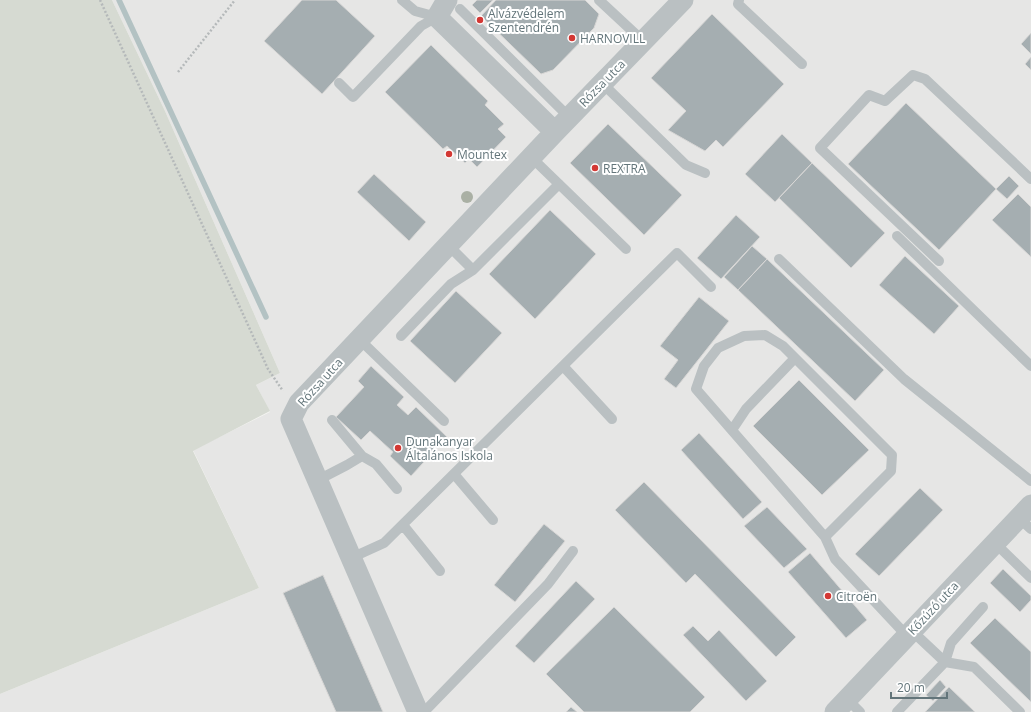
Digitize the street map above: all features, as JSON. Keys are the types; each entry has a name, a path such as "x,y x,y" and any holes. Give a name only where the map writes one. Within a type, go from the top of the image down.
{"street":[{"name":"Rózsa utca","path":"418,712 291,419 299,403 569,117 683,0"},
{"path":"449,13 555,132"},
{"name":"Kőzúzó utca","path":"847,708 909,633 995,543 1027,517"}],"lane":[{"path":"402,0 415,11 449,13 569,117"},
{"path":"599,0 643,41"},
{"path":"739,0 738,4 802,64"},
{"path":"339,84 353,97 421,26 449,13"},
{"path":"939,261 820,148 869,95 885,101 913,76 925,79 1031,179"},
{"path":"602,83 686,164 705,173"},
{"path":"531,157 626,249"},
{"path":"401,336 451,284 473,270 559,184"},
{"path":"897,236 1031,366"},
{"path":"448,245 473,270"},
{"path":"351,558 384,543 677,252 711,288"},
{"path":"779,259 904,379 1031,481"},
{"path":"825,537 891,471 892,455 783,346 765,335 744,336 718,348 704,366 696,389 825,537 835,559 909,633 944,662 974,667 1020,712"},
{"path":"359,339 444,421"},
{"path":"732,430 746,409 795,358"},
{"path":"563,366 612,419"},
{"path":"332,420 362,456 376,464 396,489"},
{"path":"318,480 362,456"},
{"path":"454,474 493,520"},
{"path":"403,525 440,571"},
{"path":"995,543 1031,578"},
{"path":"424,712 548,584 573,551"},
{"path":"897,712 944,662 951,643 983,607"}],"path":[{"path":"100,0 268,369 296,410"},
{"path":"178,72 235,0"}],"shaded area":[{"path":"0,0 112,0 165,111 280,373 256,385 270,411 193,451 259,588 0,694"},
{"path":"112,0 1031,0 1031,712 0,712 0,694 259,588 193,450 270,412 256,385 280,373 165,111"}],"building":[{"path":"302,0 336,0 375,36 322,94 264,41"},
{"path":"477,0 493,0 480,13 472,5"},
{"path":"496,0 585,0 599,14 594,28 553,70 541,74 481,16"},
{"path":"712,14 784,84 723,147 716,140 705,151 668,130 686,111 651,78"},
{"path":"1031,33 1031,54 1021,44"},
{"path":"431,45 488,101 485,105 504,124 498,129 506,137 477,167 469,159 465,163 447,146 443,149 385,92"},
{"path":"1031,57 1031,70 1025,64"},
{"path":"906,103 996,189 939,250 848,164"},
{"path":"608,124 682,195 644,235 570,163"},
{"path":"782,134 812,163 775,202 745,174"},
{"path":"812,163 885,233 851,268 779,198"},
{"path":"374,174 426,222 409,241 357,192"},
{"path":"1009,176 1019,186 1007,199 996,189"},
{"path":"1018,194 1031,207 1031,257 992,220"},
{"path":"550,210 596,254 535,319 489,274"},
{"path":"736,215 760,237 721,279 697,258"},
{"path":"752,246 767,259 738,290 724,277"},
{"path":"905,256 959,306 934,334 879,285"},
{"path":"767,259 884,370 855,401 738,290"},
{"path":"456,291 502,333 455,383 410,341"},
{"path":"699,297 729,321 676,388 664,379 678,360 660,346"},
{"path":"371,366 404,397 397,405 408,415 416,407 447,437 411,476 390,456 393,452 370,431 361,440 336,417 364,387 358,381"},
{"path":"799,380 869,450 822,495 753,426"},
{"path":"699,433 762,502 743,519 681,450"},
{"path":"644,482 796,637 776,657 695,574 686,583 615,510"},
{"path":"920,488 943,510 879,576 855,554"},
{"path":"767,507 807,549 784,568 744,526"},
{"path":"544,524 565,541 515,602 494,585"},
{"name":"Citroën","path":"810,553 867,620 846,638 788,572"},
{"path":"1003,569 1031,596 1031,600 1020,612 990,583"},
{"path":"323,575 383,712 336,712 283,593"},
{"path":"576,581 595,599 534,663 515,646"},
{"path":"614,607 705,697 690,712 584,712 546,674"},
{"path":"995,618 1031,652 1031,702 970,643"},
{"path":"693,626 708,641 719,630 767,681 746,701 683,635"},
{"path":"940,680 946,687 933,701 926,695"},
{"path":"949,687 975,712 925,712"},
{"path":"571,707 577,712 566,712"}],"waterway":[{"path":"119,0 266,317"}],"place":[{"name":"Alvázvédelem Szentendrén","path":"480,20"},
{"name":"HARNOVILL","path":"572,38"},
{"name":"Mountex","path":"449,154"},
{"name":"REXTRA","path":"595,168"},
{"name":"Dunakanyar Általános Iskola","path":"398,448"},
{"name":"Citroën","path":"828,596"}]}
